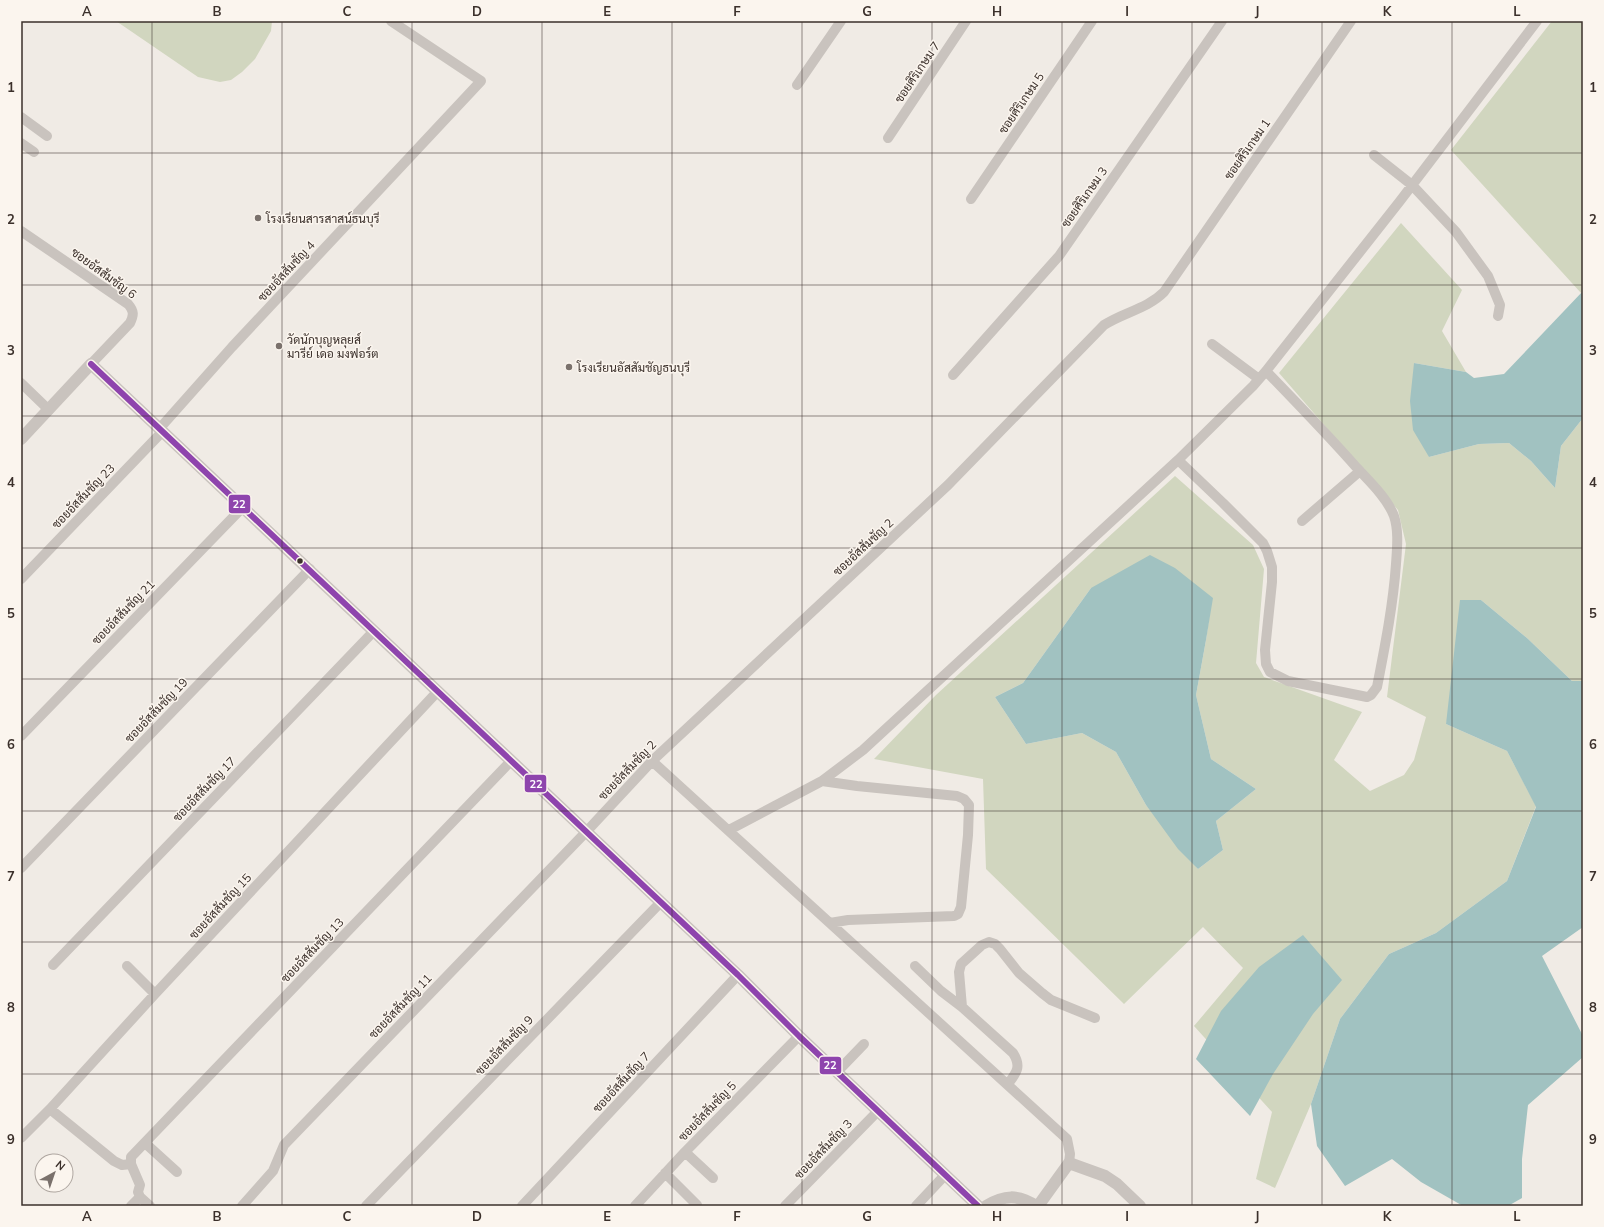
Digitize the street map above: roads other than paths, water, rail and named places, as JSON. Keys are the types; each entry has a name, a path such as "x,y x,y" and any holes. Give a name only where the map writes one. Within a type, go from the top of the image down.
{"street":[{"name":"ซอยอัสสัมชัญ 4","path":"161,429 232,347 481,81 391,21"},
{"path":"797,85 841,21"},
{"name":"ซอยศิริเกษม 7","path":"888,138 966,21"},
{"name":"ซอยศิริเกษม 5","path":"971,199 1092,21"},
{"name":"ซอยศิริเกษม 3","path":"953,375 972,356 1059,256 1222,21"},
{"name":"ซอยศิริเกษม 1","path":"1164,292 1351,21"},
{"path":"729,830 822,781 863,750 1178,460 1259,379 1412,185 1537,21"},
{"path":"21,117 47,136"},
{"path":"21,143 34,152"},
{"path":"1374,155 1412,185 1456,232 1488,276 1500,305 1498,316"},
{"name":"ซอยอัสสัมชัญ 6","path":"21,231 128,304 133,310 133,317 130,323 91,364"},
{"name":"ซอยอัสสัมชัญ 2","path":"586,832 652,761 948,484 1104,325 1118,316 1143,307 1156,300 1164,292"},
{"path":"1212,344 1259,379"},
{"path":"21,439 91,364 310,569 978,1206"},
{"path":"1178,460 1263,543 1267,551 1272,567 1272,582 1265,650 1266,664 1270,672 1288,681 1367,697 1371,695 1377,687 1389,624 1394,586 1397,529 1394,516 1387,504 1360,471 1266,371"},
{"path":"21,384 49,410"},
{"name":"ซอยอัสสัมชัญ 23","path":"21,579 161,429"},
{"path":"1302,521 1360,471"},
{"name":"ซอยอัสสัมชัญ 21","path":"21,736 243,507"},
{"name":"ซอยอัสสัมชัญ 19","path":"21,868 310,569"},
{"name":"ซอยอัสสัมชัญ 17","path":"53,965 374,631"},
{"name":"ซอยอัสสัมชัญ 15","path":"21,1138 50,1109 155,994 438,691"},
{"name":"ซอยอัสสัมชัญ 13","path":"131,1161 145,1143 511,761"},
{"path":"652,761 1067,1139 1070,1154 1069,1163 1037,1206 1026,1200 1011,1197 996,1199 986,1206"},
{"path":"822,781 957,796 964,799 969,805 968,835 961,907 958,914 954,916 848,920 830,923"},
{"name":"ซอยอัสสัมชัญ 11","path":"242,1206 273,1171 284,1145 586,832"},
{"name":"ซอยอัสสัมชัญ 9","path":"366,1206 660,903"},
{"path":"962,1007 959,972 961,964 982,945 989,942 995,944 1019,973 1051,1000 1095,1018"},
{"path":"127,966 155,994"},
{"path":"915,966 962,1007 1018,1060 1016,1072 1008,1084"},
{"name":"ซอยอัสสัมชัญ 7","path":"522,1206 738,976"},
{"name":"ซอยอัสสัมชัญ 5","path":"635,1206 685,1152 799,1036"},
{"path":"837,1072 864,1044"},
{"path":"50,1109 114,1161 122,1165 131,1161 140,1186 138,1192 140,1197 150,1206"},
{"name":"ซอยอัสสัมชัญ 3","path":"785,1206 878,1111"},
{"path":"145,1143 177,1172"},
{"path":"685,1152 713,1178"},
{"path":"1069,1163 1104,1176 1117,1184 1140,1206"},
{"path":"665,1173 697,1205"},
{"path":"916,1206 945,1175"},
{"path":"131,1206 140,1197"}],"water":[{"path":"1583,291 1583,418 1561,446 1555,488 1531,461 1509,443 1479,444 1429,457 1413,430 1410,401 1414,363 1466,372 1474,378 1504,374"},
{"path":"1150,555 1175,568 1213,598 1196,695 1211,759 1256,789 1216,821 1223,850 1198,869 1178,849 1146,805 1116,752 1082,733 1026,744 995,697 1023,683 1091,588"},
{"path":"1460,600 1481,600 1527,638 1572,681 1583,681 1583,927 1542,956 1583,1036 1583,1057 1528,1105 1522,1159 1522,1198 1508,1206 1463,1206 1421,1182 1392,1159 1345,1186 1317,1146 1311,1104 1340,1019 1389,954 1436,933 1507,881 1536,807 1507,751 1446,724"},
{"path":"1303,935 1342,980 1313,1014 1273,1074 1250,1116 1196,1059 1221,1011 1259,967"}],"place":[{"name":"โรงเรียนสารสาสน์ธนบุรี","path":"258,218"},
{"name":"วัดนักบุญหลุยส์ มารีย์ เดอ มงฟอร์ต","path":"279,346"},
{"name":"โรงเรียนอัสสัมชัญธนบุรี","path":"569,367"}]}
